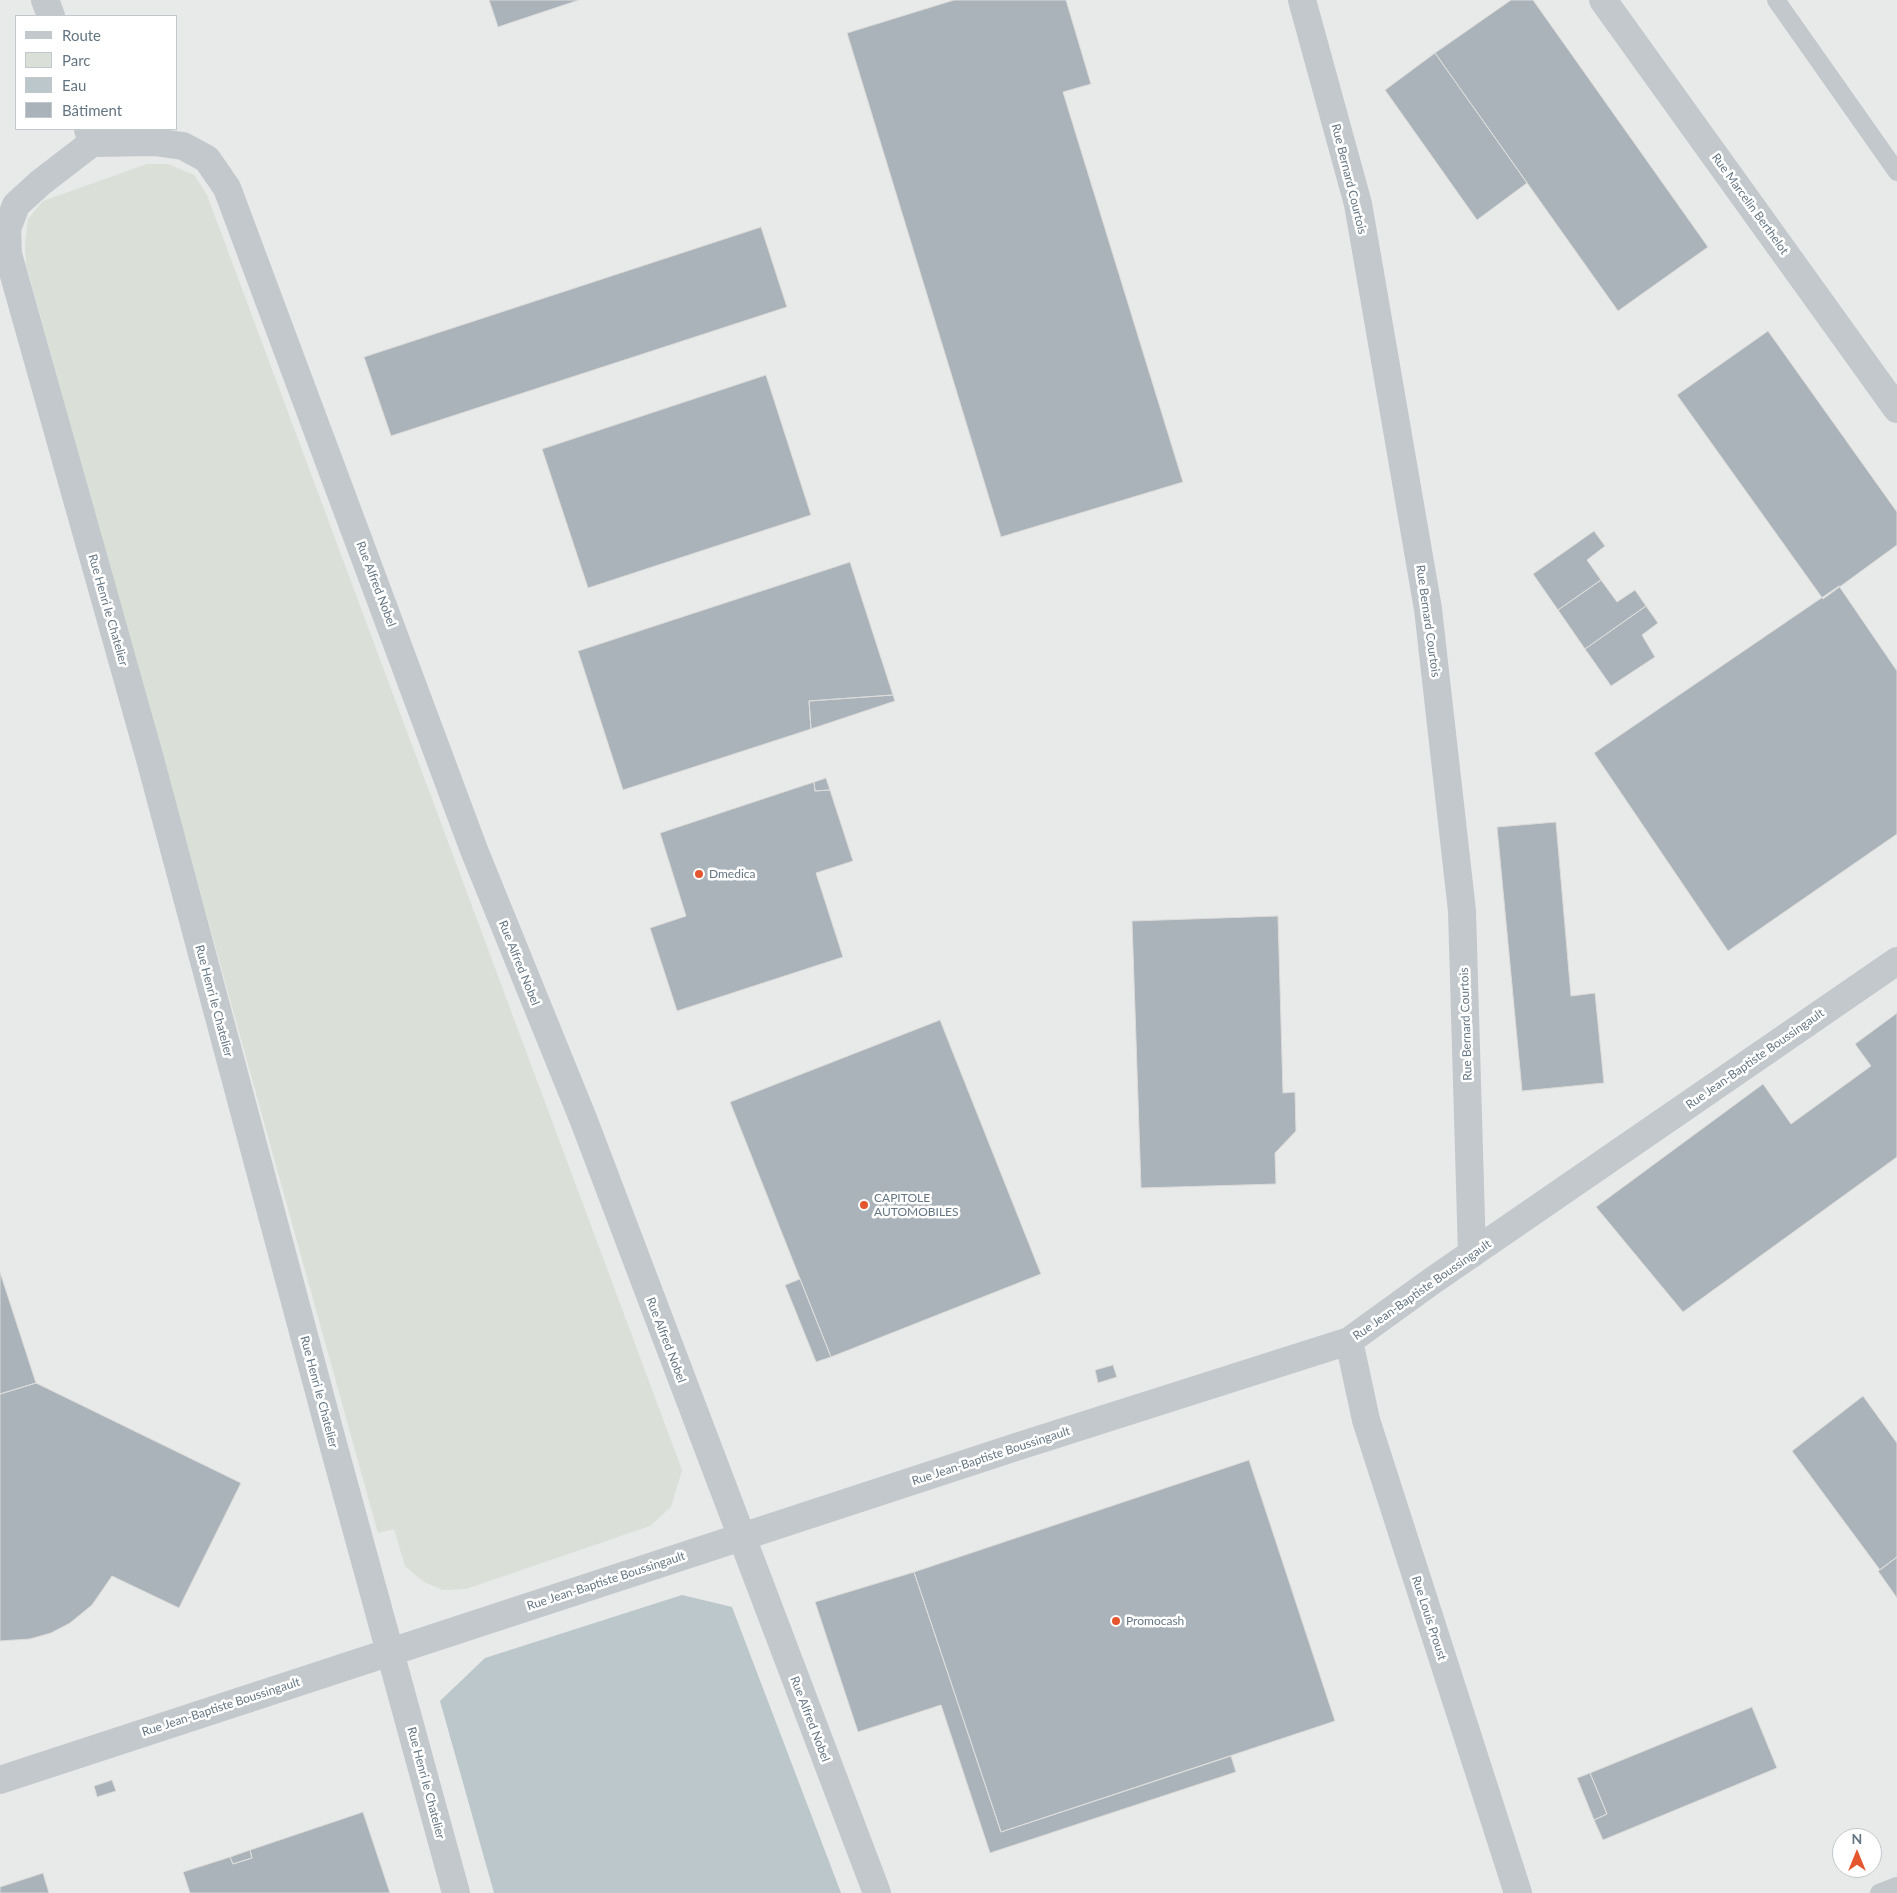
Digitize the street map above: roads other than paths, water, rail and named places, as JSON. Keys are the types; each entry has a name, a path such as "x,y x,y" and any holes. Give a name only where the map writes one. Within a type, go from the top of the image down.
{"street":[{"path":"46,0 51,15"},
{"name":"Rue Bernard Courtois","path":"1302,0 1358,204 1428,608 1462,911 1472,1254"},
{"name":"Rue Marcelin Berthelot","path":"1603,0 1897,409"},
{"name":"Rue Alfred Nobel","path":"90,136 183,146 207,159 227,188 474,850 584,1122 877,1893"},
{"name":"Rue Henri le Chatelier","path":"90,136 16,205 7,229 8,254 150,758 456,1893"},
{"name":"Rue Jean-Baptiste Boussingault","path":"0,1780 1349,1341 1897,961"},
{"name":"Rue Louis Proust","path":"1349,1341 1366,1420 1518,1893"}],"lane":[{"path":"1776,0 1897,172"},
{"path":"1879,1893 1897,1886"}],"water":[{"path":"682,1595 732,1607 841,1893 494,1893 440,1701 485,1658"}],"place":[{"name":"Dmedica","path":"699,874"},
{"name":"CAPITOLE AUTOMOBILES","path":"864,1205"},
{"name":"Promocash","path":"1116,1621"}]}
